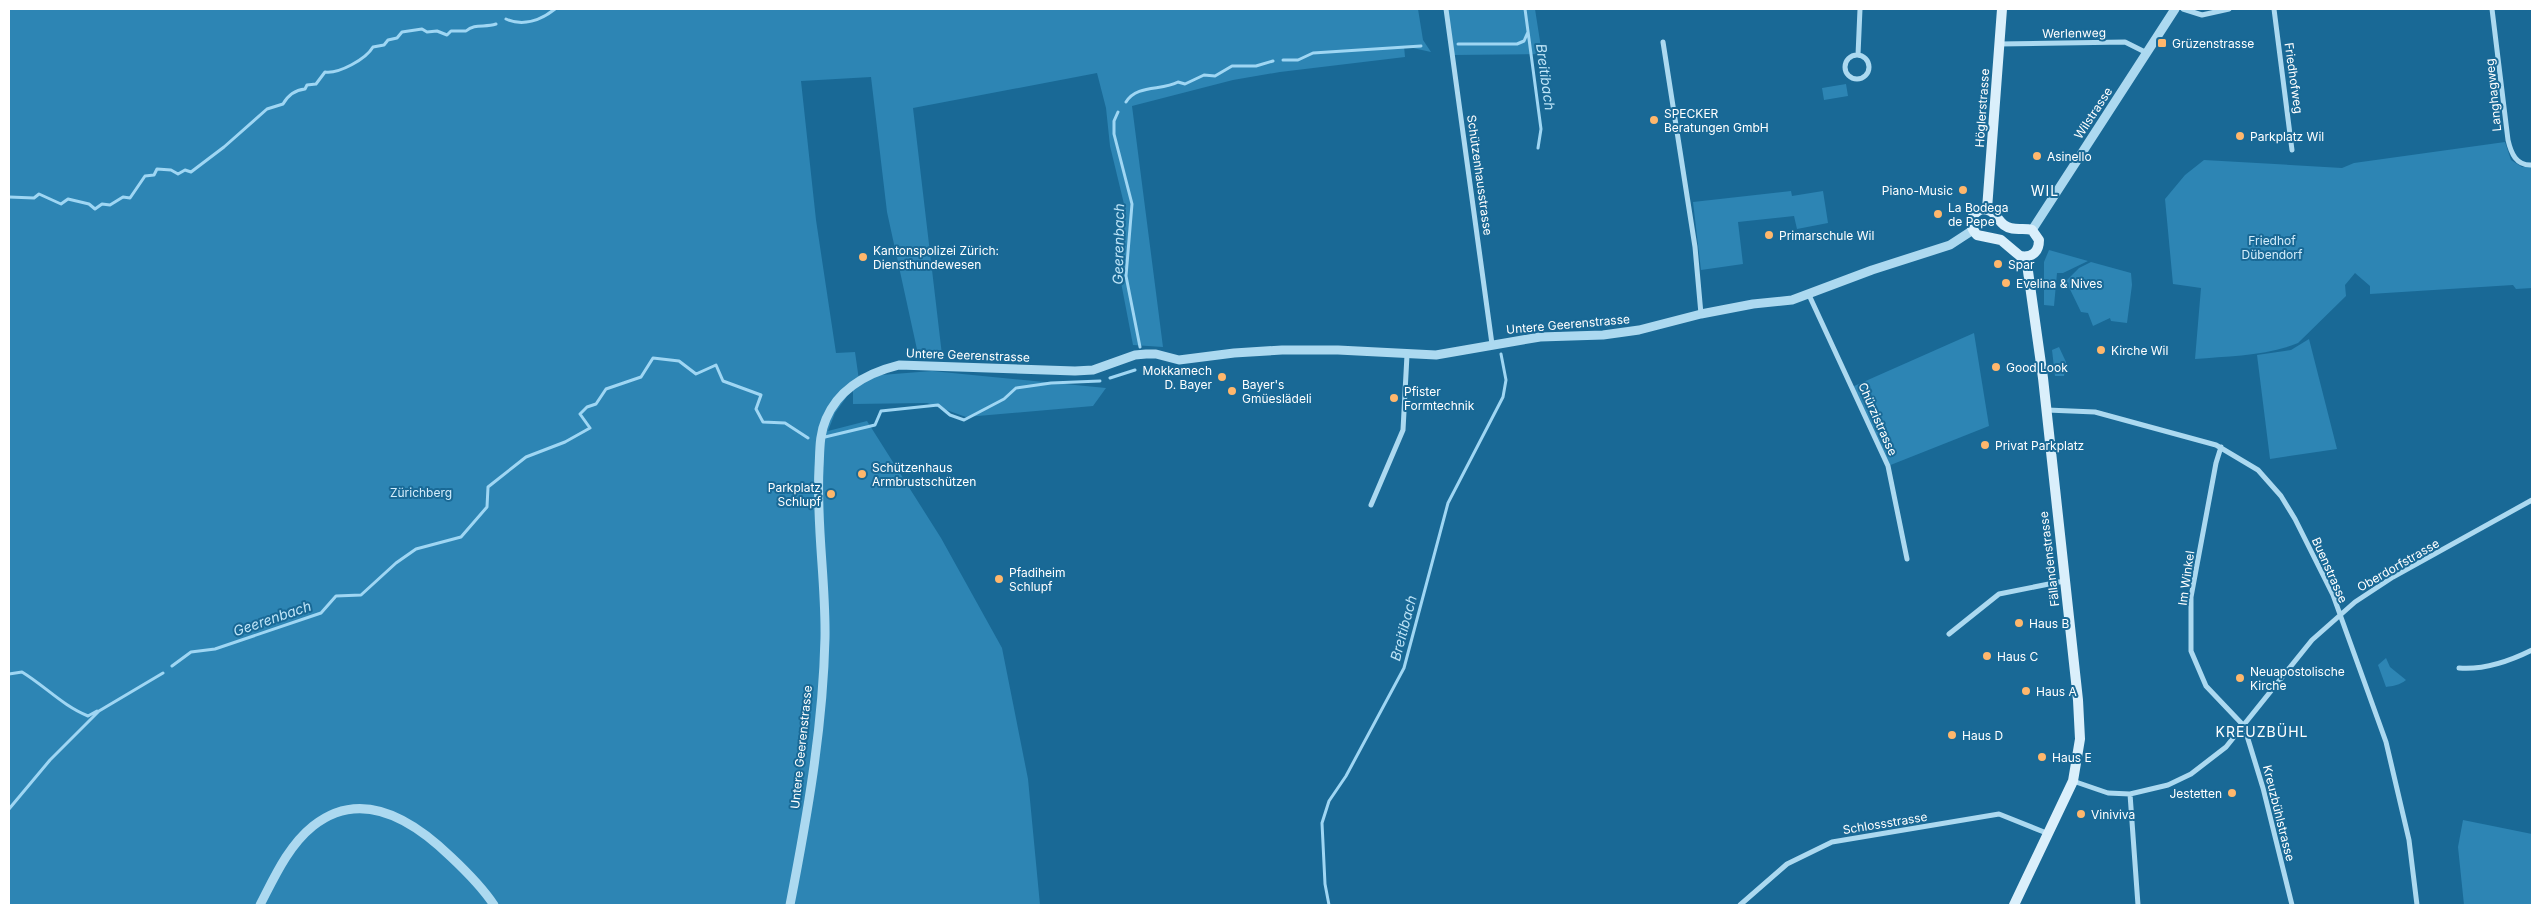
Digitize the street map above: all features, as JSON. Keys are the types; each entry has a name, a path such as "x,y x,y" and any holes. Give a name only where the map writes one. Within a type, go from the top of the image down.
{"main road":[{"name":"Höglerstrasse","path":"1987,209 2002,9"},
{"path":"1987,209 1993,212 2007,227 2032,230 2038,237 2038,247 2034,253 2026,256 2017,254 2001,240 1980,236 1973,230 1971,222 1973,215 1979,210 1987,209"},
{"name":"Fällandenstrasse","path":"2014,905 2050,834 2073,781 2077,765 2080,726 2046,410 2026,256"}],"street":[{"name":"Schützenhausstrasse","path":"1446,9 1492,344"},
{"path":"1858,55 1860,9"},
{"name":"Wilstrasse","path":"2032,230 2175,9"},
{"path":"2183,9 2202,15 2229,9"},
{"name":"Friedhofweg","path":"2274,9 2292,150"},
{"name":"Langhagweg","path":"2492,9 2509,147 2517,161 2532,165"},
{"path":"1663,42 1695,247 1701,314"},
{"name":"Werlenweg","path":"1999,44 2125,42 2147,53"},
{"path":"1858,55 1868,61 1870,70 1866,77 1855,80 1846,73 1845,66 1850,57 1858,55"},
{"name":"Untere Geerenstrasse","path":"790,905 811,790 824,649 818,492 820,446 826,420 832,408 852,385 884,369 912,364 1076,372 1093,370 1146,354 1156,354 1179,360 1282,350 1338,350 1407,355 1455,353 1492,344 1540,337 1602,335 1639,330 1701,314 1753,304 1784,302 1809,295 1872,270 1950,245 1973,230"},
{"name":"Chürzistrasse","path":"1809,295 1888,466 1907,559"},
{"path":"1371,505 1403,430 1407,355"},
{"name":"Buenstrasse","path":"2046,410 2095,412 2221,447 2258,470 2281,496 2328,587 2372,700 2394,772 2409,840 2417,905"},
{"name":"Im Winkel","path":"2221,447 2216,463 2191,597 2191,652 2206,686 2244,726"},
{"name":"Oberdorfstrasse","path":"2073,781 2108,793 2130,794 2168,785 2191,774 2220,753 2244,726 2312,640 2339,615 2393,577 2532,500"},
{"path":"1949,634 1998,594 2064,581"},
{"path":"2459,668 2472,669 2514,659 2532,650"},
{"name":"Kreuzbühlstrasse","path":"2244,726 2263,788 2284,881 2292,905"},
{"path":"2130,794 2138,905"},
{"path":"260,905 290,852 309,830 330,816 363,810 389,813 414,825 471,875 494,905"},
{"name":"Schlossstrasse","path":"1740,905 1787,864 1832,842 1999,814 2050,834"}],"green space":[{"name":"Zürichberg","path":"9,9 1418,9 1423,40 1431,52 1404,46 1405,57 1280,72 1233,80 1132,106 1163,347 1133,345 1119,272 1119,257 1125,222 1124,204 1110,146 1106,108 1097,73 913,108 942,355 918,354 887,212 871,77 801,81 816,220 836,353 855,352 859,380 881,375 932,371 1106,388 1093,406 966,417 927,403 853,404 853,388 835,413 828,431 867,421 941,538 1002,648 1028,779 1040,905 9,905"},
{"path":"1446,9 1535,9 1542,54 1453,55"},
{"path":"1846,84 1848,96 1824,100 1822,88"},
{"name":"Friedhof Dübendorf","path":"2505,142 2511,160 2522,167 2532,167 2532,288 2516,289 2513,285 2370,294 2370,286 2355,273 2345,285 2346,296 2298,343 2273,351 2195,359 2201,288 2173,284 2165,199 2185,175 2204,160 2342,168 2354,163"},
{"path":"1791,191 1792,196 1823,191 1828,223 1797,229 1794,216 1738,222 1743,264 1701,270 1693,202"},
{"path":"2049,250 2088,261 2063,273 2057,273 2054,306 2044,305 2044,262"},
{"path":"2091,262 2131,273 2132,285 2127,323 2111,321 2110,318 2093,326 2088,313 2081,312 2066,281 2079,268"},
{"path":"1974,333 1989,426 1888,466 1852,387"},
{"path":"2309,339 2337,449 2270,459 2257,355 2291,350"},
{"path":"2059,347 2066,362 2064,376 2055,376 2052,350"},
{"path":"2386,658 2390,667 2406,680 2394,686 2386,687 2378,665"},
{"path":"2463,820 2532,834 2532,905 2464,905 2458,847"}],"waterway":[{"path":"506,19 519,22 532,21 555,9"},
{"name":"Breitibach","path":"1525,9 1541,129 1538,148"},
{"path":"9,197 34,198 39,194 61,204 68,199 89,204 95,209 102,204 110,205 123,197 130,198 145,176 154,175 157,169 171,170 178,174 185,170 191,172 224,147 267,109 283,104 292,94 298,90 305,89 307,85 316,84 325,72 337,71 352,65 370,52 373,47 384,45 388,40 397,38 402,32 422,29 427,32 437,31 447,35 451,31 466,31 477,26 496,24"},
{"name":"Geerenbach","path":"1458,44 1517,44 1524,41 1528,32"},
{"name":"Geerenbach","path":"1283,60 1298,60 1313,53 1421,46"},
{"name":"Geerenbach","path":"1126,102 1131,96 1143,90 1172,85 1178,82 1185,84 1204,75 1215,76 1232,66 1256,66 1273,61"},
{"name":"Geerenbach","path":"1118,112 1114,121 1114,134 1132,204 1126,276 1140,347"},
{"name":"Breitibach","path":"1329,905 1325,884 1322,823 1329,801 1346,776 1404,668 1448,503 1503,397 1506,380 1501,354"},
{"name":"Geerenbach","path":"172,666 191,652 215,649 321,613 336,596 361,595 396,563 416,549 461,537 487,507 488,487 526,457 565,442 590,428 580,414 587,407 596,404 606,389 641,377 653,358 679,361 696,374 716,365 723,381 761,395 756,409 763,422 785,423 808,438"},
{"name":"Geerenbach","path":"1110,378 1135,370"},
{"name":"Geerenbach","path":"825,437 875,425 881,411 938,405 950,415 964,420 1004,399 1016,388 1051,383 1100,381"},
{"path":"9,674 22,672 70,707 88,716 97,711"},
{"name":"Geerenbach","path":"9,809 50,760 99,711 163,673"}],"place":[{"name":"Grüzenstrasse","path":"2162,43"},
{"name":"SPECKER Beratungen GmbH","path":"1654,120"},
{"name":"Parkplatz Wil","path":"2240,136"},
{"name":"Asinello","path":"2037,156"},
{"name":"Piano-Music","path":"1963,190"},
{"name":"La Bodega de Pepe","path":"1938,214"},
{"name":"Primarschule Wil","path":"1769,235"},
{"name":"Kantonspolizei Zürich: Diensthundewesen","path":"863,257"},
{"name":"Spar","path":"1998,264"},
{"name":"Evelina & Nives","path":"2006,283"},
{"name":"Kirche Wil","path":"2101,350"},
{"name":"Good Look","path":"1996,367"},
{"name":"Mokkamech D. Bayer","path":"1222,377"},
{"name":"Bayer's Gmüeslädeli","path":"1232,391"},
{"name":"Pfister Formtechnik","path":"1394,398"},
{"name":"Privat Parkplatz","path":"1985,445"},
{"name":"Schützenhaus Armbrustschützen","path":"862,474"},
{"name":"Parkplatz Schlupf","path":"831,494"},
{"name":"Pfadiheim Schlupf","path":"999,579"},
{"name":"Haus B","path":"2019,623"},
{"name":"Haus C","path":"1987,656"},
{"name":"Neuapostolische Kirche","path":"2240,678"},
{"name":"Haus A","path":"2026,691"},
{"name":"Haus D","path":"1952,735"},
{"name":"Haus E","path":"2042,757"},
{"name":"Jestetten","path":"2232,793"},
{"name":"Viniviva","path":"2081,814"}],"district":[{"name":"WIL","path":"2045,190"},
{"name":"KREUZBÜHL","path":"2262,731"}]}
